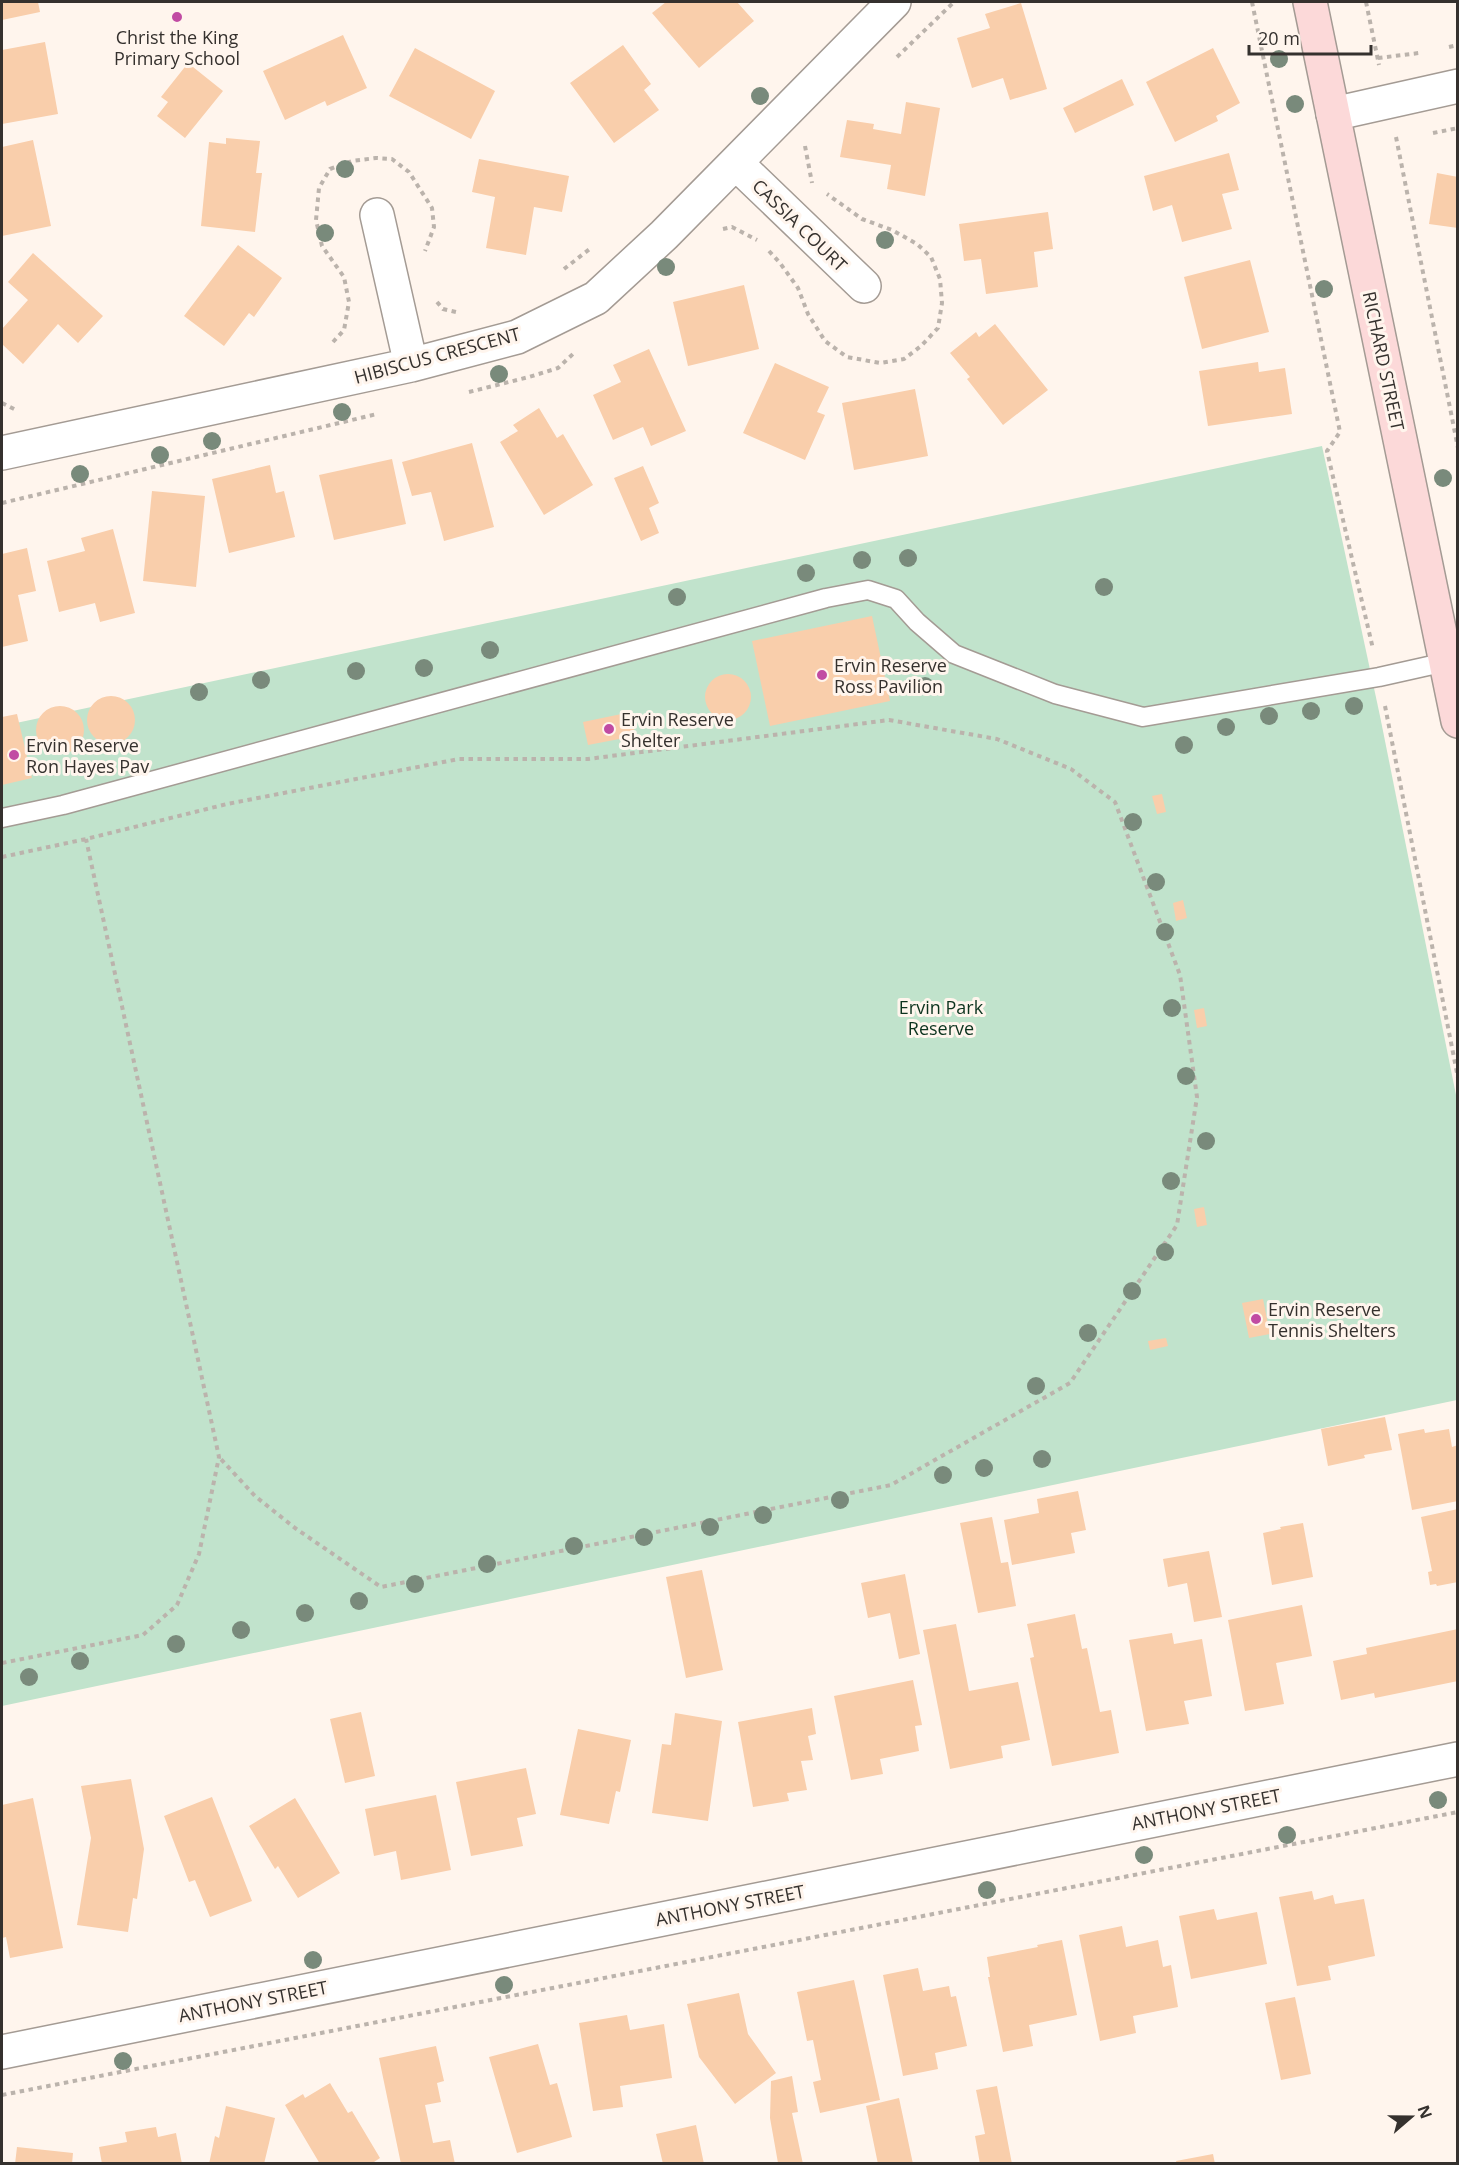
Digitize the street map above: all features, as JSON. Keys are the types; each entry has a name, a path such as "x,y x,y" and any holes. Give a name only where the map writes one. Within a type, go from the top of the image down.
{"street":[{"name":"HIBISCUS CRESCENT","path":"2,453 411,365 517,337 596,298 664,235 894,2"},
{"name":"RICHARD STREET","path":"1310,2 1452,661 1458,721"},
{"path":"1333,114 1458,86"},
{"name":"CASSIA COURT","path":"736,163 864,286"},
{"path":"377,215 411,365"},
{"name":"ANTHONY STREET","path":"2,2052 1458,1759"}],"lane":[{"path":"2,818 63,805 826,597 868,590 896,599 917,622 954,654 1055,694 1143,717 1379,677 1452,661"}],"path":[{"path":"1252,2 1340,432 1328,450 1379,677 1458,1078"},
{"path":"1366,2 1458,448"},
{"path":"1448,47 1458,45"},
{"path":"1378,58 1428,51"},
{"path":"328,347 344,330 349,302 344,277 322,246 316,220 319,188 330,169 352,161 376,158 392,159 409,172 432,208 434,227 423,258"},
{"path":"555,276 599,241"},
{"path":"430,294 443,309 460,314"},
{"path":"2,403 19,412"},
{"path":"2,857 227,804 459,759 588,759 889,720 997,739 1071,769 1115,802 1180,975 1197,1097 1177,1225 1070,1383 891,1485 381,1587 295,1528 255,1496 219,1457"},
{"path":"2,1663 143,1635 177,1605 199,1554 219,1457 86,839"},
{"path":"2,2095 1458,1812"}],"green space":[{"name":"Ervin Park Reserve","path":"1322,446 1380,716 1457,1100 1457,1400 2,1706 2,726"}],"building":[{"path":"2,2 38,2 40,12 2,20"},
{"path":"666,2 737,2 754,21 699,68 652,13"},
{"path":"1021,3 1047,89 1010,100 1003,78 972,88 957,38 990,28 985,14"},
{"path":"343,35 367,88 327,106 325,101 285,120 263,71"},
{"path":"45,42 58,114 2,124 2,50"},
{"path":"623,45 651,84 644,90 659,110 614,143 570,83"},
{"path":"415,48 495,91 471,139 389,96"},
{"path":"1213,48 1240,103 1216,116 1218,121 1175,142 1146,82"},
{"path":"188,63 223,91 185,138 157,116 168,102 161,97"},
{"path":"1122,79 1134,105 1075,133 1063,108"},
{"path":"906,102 940,108 925,196 887,189 891,165 840,157 847,120 874,124 873,129 901,134"},
{"path":"226,138 260,141 256,173 262,173 255,232 201,226 209,142 226,144"},
{"path":"33,140 51,226 2,236 2,147"},
{"path":"1229,153 1239,190 1222,194 1232,229 1182,242 1172,205 1153,211 1144,176"},
{"path":"479,159 569,176 562,212 534,207 526,255 486,248 495,197 472,192"},
{"path":"1437,173 1458,177 1458,228 1429,224"},
{"path":"1048,212 1053,249 1034,252 1038,287 986,294 981,259 964,261 959,224"},
{"path":"238,245 282,278 254,317 249,313 224,346 184,316"},
{"path":"33,253 103,316 78,343 58,324 23,364 2,344 2,329 28,300 8,282"},
{"path":"1250,260 1269,332 1202,349 1184,277"},
{"path":"744,285 759,349 688,366 673,302"},
{"path":"995,324 1048,390 1003,425 967,379 970,377 950,353 976,332 979,337"},
{"path":"649,349 686,431 651,446 643,427 613,440 593,395 621,382 613,365"},
{"path":"1258,362 1259,372 1285,368 1292,414 1208,426 1199,371"},
{"path":"775,363 829,387 817,412 825,415 805,460 743,433"},
{"path":"915,389 928,456 854,470 842,403"},
{"path":"539,408 557,438 563,434 593,485 544,515 500,442 518,431 513,425"},
{"path":"472,443 494,527 444,541 431,492 412,496 402,462"},
{"path":"392,459 406,524 334,540 319,475"},
{"path":"270,465 276,493 284,491 295,537 229,553 212,479"},
{"path":"643,466 659,503 649,508 659,533 641,541 614,478"},
{"path":"152,491 205,496 196,587 143,581"},
{"path":"113,529 135,613 100,622 95,603 59,612 47,561 85,551 81,538"},
{"path":"27,548 36,591 18,595 28,641 2,647 2,554"},
{"name":"Ervin Reserve Ross Pavilion","path":"872,616 890,701 770,726 752,641"},
{"path":"728,674 737,675 744,681 750,688 750,706 744,713 737,719 728,720 719,719 712,713 706,706 705,697 706,688 712,681 719,675"},
{"path":"111,696 128,703 135,720 128,737 111,744 94,737 87,720 94,703"},
{"path":"60,706 77,713 84,730 77,747 60,754 43,747 36,730 43,713"},
{"name":"Ervin Reserve Shelter","path":"631,712 635,736 588,745 583,722"},
{"name":"Ervin Reserve Ron Hayes Pav","path":"17,714 32,778 2,785 2,717"},
{"path":"1162,794 1166,812 1157,814 1152,796"},
{"path":"1183,900 1187,918 1176,921 1173,903"},
{"path":"1204,1008 1207,1026 1197,1028 1194,1010"},
{"path":"1204,1207 1207,1225 1197,1227 1194,1209"},
{"name":"Ervin Reserve Tennis Shelters","path":"1263,1299 1270,1334 1249,1338 1242,1303"},
{"path":"1166,1338 1168,1346 1150,1350 1148,1341"},
{"path":"1385,1417 1392,1450 1364,1455 1365,1458 1328,1466 1321,1429"},
{"path":"1424,1429 1425,1433 1449,1429 1452,1447 1458,1445 1458,1501 1412,1510 1398,1434"},
{"path":"1078,1491 1086,1530 1071,1533 1075,1553 1012,1565 1004,1520 1039,1513 1037,1499"},
{"path":"1458,1509 1458,1582 1430,1585 1428,1572 1432,1571 1421,1517"},
{"path":"992,1517 1001,1563 1008,1562 1016,1606 978,1613 960,1523"},
{"path":"1303,1523 1313,1577 1272,1585 1263,1533"},
{"path":"1209,1551 1222,1617 1194,1622 1187,1583 1168,1587 1163,1559"},
{"path":"702,1570 723,1670 686,1678 666,1577"},
{"path":"905,1574 920,1654 899,1659 890,1613 868,1618 861,1583"},
{"path":"1302,1605 1312,1656 1276,1663 1284,1704 1245,1711 1228,1620"},
{"path":"1075,1614 1082,1649 1087,1648 1100,1712 1111,1710 1119,1753 1052,1766 1030,1658 1034,1657 1027,1624"},
{"path":"956,1624 969,1691 1018,1682 1030,1740 1001,1746 1003,1758 950,1769 923,1630"},
{"path":"1458,1629 1458,1681 1375,1698 1374,1693 1341,1700 1333,1661 1367,1654 1366,1648"},
{"path":"1172,1633 1174,1644 1202,1639 1212,1696 1184,1701 1189,1724 1146,1731 1129,1640"},
{"path":"913,1680 922,1725 915,1726 919,1751 880,1759 883,1774 851,1780 834,1696"},
{"path":"812,1708 816,1734 808,1736 813,1760 801,1761 807,1790 787,1793 789,1801 753,1807 738,1722"},
{"path":"361,1712 375,1776 345,1783 330,1719"},
{"path":"675,1713 722,1721 708,1821 652,1813 662,1744 671,1745"},
{"path":"578,1729 631,1740 620,1792 616,1791 609,1824 560,1815"},
{"path":"526,1768 536,1814 517,1818 523,1846 471,1856 456,1782"},
{"path":"131,1779 144,1849 137,1899 133,1898 128,1932 77,1925 91,1838 81,1786"},
{"path":"436,1795 451,1870 401,1880 396,1851 374,1856 365,1809"},
{"path":"212,1797 252,1901 210,1917 195,1880 189,1882 164,1816"},
{"path":"33,1798 63,1948 10,1958 6,1937 2,1938 2,1805"},
{"path":"295,1798 340,1873 298,1898 278,1866 275,1869 249,1826"},
{"path":"1312,1891 1314,1900 1333,1895 1335,1904 1364,1899 1375,1956 1328,1966 1331,1980 1297,1986 1279,1897"},
{"path":"1214,1909 1217,1920 1257,1912 1267,1964 1191,1979 1179,1916"},
{"path":"1122,1926 1126,1947 1158,1940 1163,1967 1171,1965 1178,2007 1133,2016 1136,2033 1100,2041 1079,1935"},
{"path":"1062,1940 1077,2015 1029,2025 1033,2046 1003,2052 988,1977 990,1977 987,1957"},
{"path":"918,1968 923,1991 949,1986 951,1997 956,1996 967,2046 935,2053 938,2069 903,2076 883,1975"},
{"path":"854,1980 880,2100 820,2113 813,2082 821,2080 813,2040 807,2041 797,1992"},
{"path":"739,1993 748,2034 776,2073 735,2104 699,2057 687,2004"},
{"path":"1295,1997 1311,2074 1281,2080 1265,2003"},
{"path":"627,2015 630,2030 664,2024 672,2078 620,2086 623,2107 593,2111 579,2023"},
{"path":"538,2044 550,2085 557,2083 572,2137 517,2153 489,2057"},
{"path":"436,2046 444,2081 437,2083 441,2102 425,2105 433,2143 450,2140 455,2164 401,2164 379,2058"},
{"path":"792,2076 798,2112 792,2113 803,2164 780,2164 770,2118 771,2081"},
{"path":"330,2083 348,2113 352,2111 380,2158 371,2164 320,2164 285,2105 303,2094 305,2098"},
{"path":"997,2086 1012,2164 980,2164 975,2136 985,2134 976,2090"},
{"path":"899,2098 913,2164 878,2164 866,2106"},
{"path":"226,2106 275,2118 264,2164 209,2164 215,2136 219,2138"},
{"path":"696,2125 704,2164 663,2164 656,2134"},
{"path":"156,2127 158,2137 176,2133 182,2164 102,2164 99,2147 127,2142 125,2132"},
{"path":"17,2147 73,2153 72,2164 15,2164"},
{"path":"1213,2154 1215,2164 1177,2164 1176,2161"}],"place":[{"name":"Christ the King Primary School","path":"177,17"},
{"name":"Ervin Reserve Ross Pavilion","path":"822,675"},
{"name":"Ervin Reserve Shelter","path":"609,729"},
{"name":"Ervin Reserve Ron Hayes Pav","path":"14,755"},
{"name":"Ervin Reserve Tennis Shelters","path":"1256,1319"}]}
